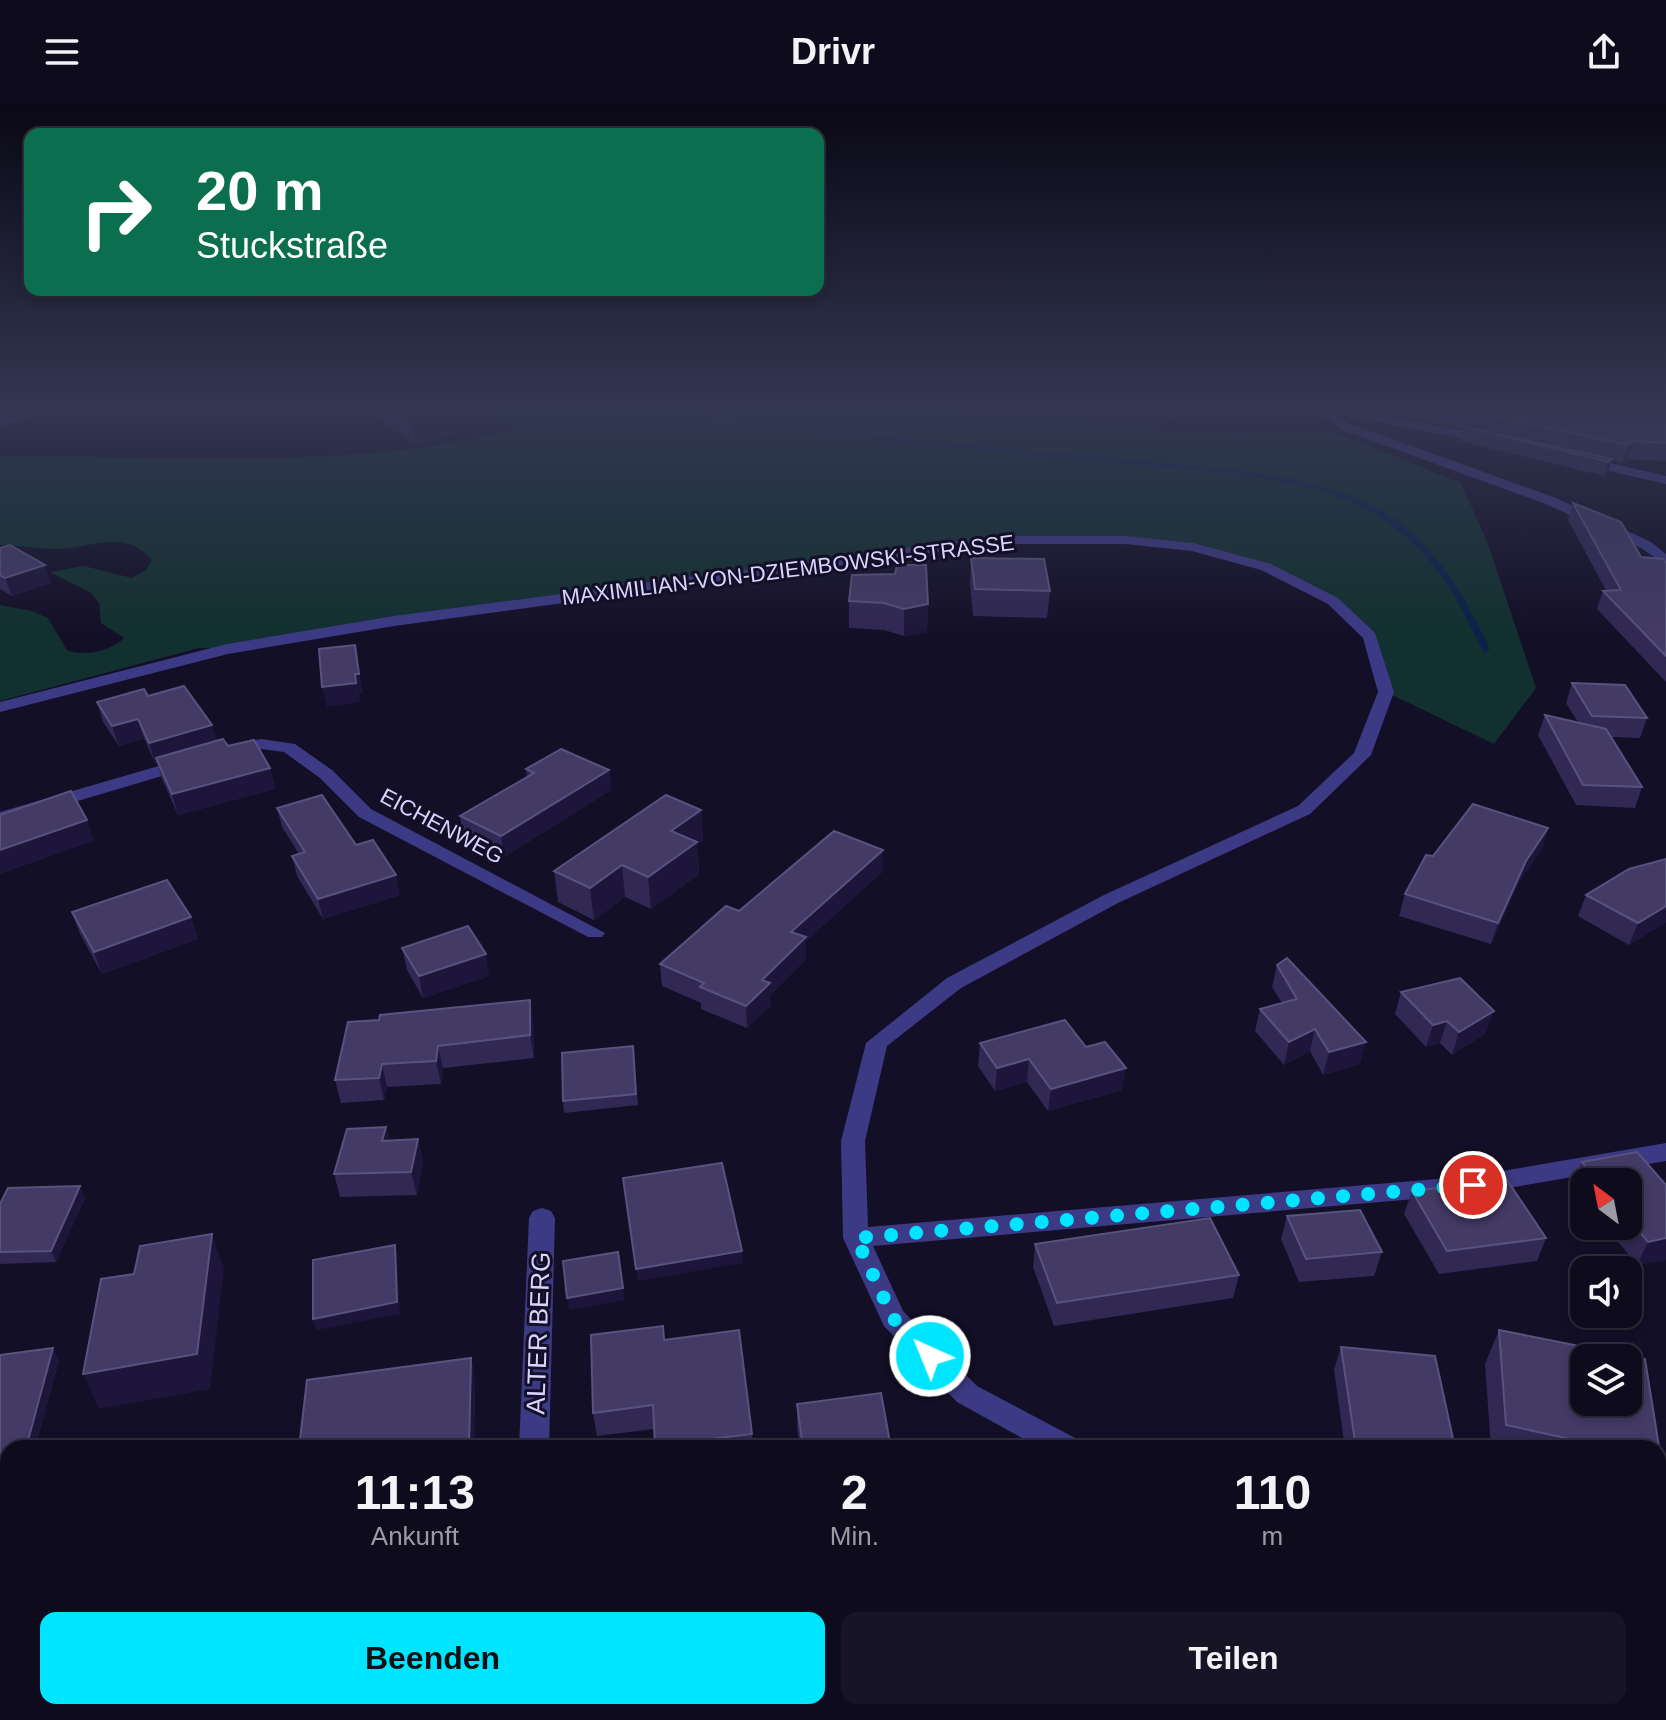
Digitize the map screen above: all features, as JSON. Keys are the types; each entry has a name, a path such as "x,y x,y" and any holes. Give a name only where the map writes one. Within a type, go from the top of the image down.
{"street":[{"path":"1505,484 1551,501 1646,545 1666,561"},
{"name":"MAXIMILIAN-VON-DZIEMBOWSKI-STRASSE","path":"0,707 227,649 273,641 394,621 997,540 1125,540 1193,547 1266,567 1333,601 1370,636 1386,692 1362,755 1304,810 1111,899 954,983 877,1043 853,1141 856,1238 893,1318 967,1394 1052,1440"},
{"name":"EICHENWEG","path":"0,818 261,744 289,748 326,774 365,813 595,933"},
{"path":"856,1238 1473,1185 1666,1152"},
{"name":"ALTER BERG","path":"534,1440 542,1218"}],"green space":[{"path":"0,484 1462,484 1488,544 1536,688 1494,744 1386,692 1374,647 1361,626 1345,611 1318,594 1265,568 1230,557 1158,544 1011,540 227,649 199,648 0,701 0,605 32,611 48,618 67,650 89,653 105,649 124,638 101,623 99,603 91,593 50,572 84,566 132,578 146,570 152,560 142,550 120,542 57,549 0,545"}],"building":[{"path":"1573,503 1621,522 1641,557 1663,559 1666,563 1666,656 1603,591 1621,590"},
{"path":"10,545 45,565 5,578 0,575 0,548"},
{"path":"971,558 1044,559 1050,591 975,589"},
{"path":"897,565 926,565 928,604 904,609 884,603 849,601 852,575 895,574"},
{"path":"355,645 359,674 355,674 356,683 322,687 319,649"},
{"path":"1572,683 1625,685 1647,718 1592,716"},
{"path":"184,686 212,725 149,743 138,719 112,726 97,702 144,689 148,696"},
{"path":"1545,715 1606,729 1642,787 1583,785"},
{"path":"223,739 228,746 254,740 270,768 172,794 156,758"},
{"path":"561,749 609,770 501,836 460,816 534,773 526,769"},
{"path":"71,791 87,820 0,850 0,815"},
{"path":"322,795 356,845 373,840 396,875 318,899 292,856 305,852 277,808"},
{"path":"666,795 701,810 671,831 697,842 648,877 622,865 590,888 554,871"},
{"path":"1473,804 1548,828 1526,861 1498,923 1405,894 1426,855 1433,856"},
{"path":"834,831 883,850 791,932 806,937 762,980 770,983 746,1006 700,987 704,983 660,964 726,906 739,911"},
{"path":"1666,859 1666,906 1638,923 1586,895 1629,869"},
{"path":"167,880 191,917 94,952 72,912"},
{"path":"468,926 486,954 419,976 402,948"},
{"path":"1287,958 1366,1042 1329,1052 1315,1029 1289,1042 1260,1009 1297,999 1277,965"},
{"path":"1460,978 1494,1011 1459,1032 1447,1021 1433,1025 1401,992"},
{"path":"530,1000 530,1035 438,1046 436,1061 382,1064 379,1078 335,1080 348,1022 379,1020 380,1015"},
{"path":"1065,1020 1086,1047 1105,1042 1126,1068 1051,1089 1029,1059 997,1068 980,1043"},
{"path":"633,1046 636,1094 563,1101 562,1053"},
{"path":"386,1127 382,1141 418,1139 411,1172 334,1174 347,1129"},
{"path":"1637,1152 1666,1185 1666,1238 1648,1242 1642,1235 1642,1168 1587,1168 1582,1162"},
{"path":"722,1163 742,1251 636,1269 623,1178"},
{"path":"1507,1180 1546,1238 1447,1251 1412,1191"},
{"path":"80,1186 51,1251 0,1252 0,1204 8,1188"},
{"path":"1360,1210 1382,1252 1306,1259 1287,1216"},
{"path":"1210,1218 1239,1275 1057,1303 1035,1244"},
{"path":"212,1234 197,1354 83,1374 101,1279 134,1274 140,1246"},
{"path":"395,1245 397,1302 313,1319 313,1260"},
{"path":"618,1252 623,1288 567,1298 563,1261"},
{"path":"663,1326 664,1340 739,1330 752,1434 704,1440 655,1440 653,1405 593,1413 591,1335"},
{"path":"1499,1330 1570,1344 1570,1416 1642,1416 1642,1358 1645,1359 1658,1440 1575,1440 1506,1425"},
{"path":"1341,1347 1435,1356 1453,1440 1355,1440"},
{"path":"53,1348 28,1440 0,1440 0,1355"},
{"path":"471,1358 469,1440 300,1440 307,1380"},
{"path":"881,1393 890,1440 802,1440 797,1404"}],"waterway":[{"path":"1304,484 1364,504 1404,530 1452,586 1486,649"}],"route":[{"path":"930,1356 893,1318 856,1238 1473,1185"}]}
